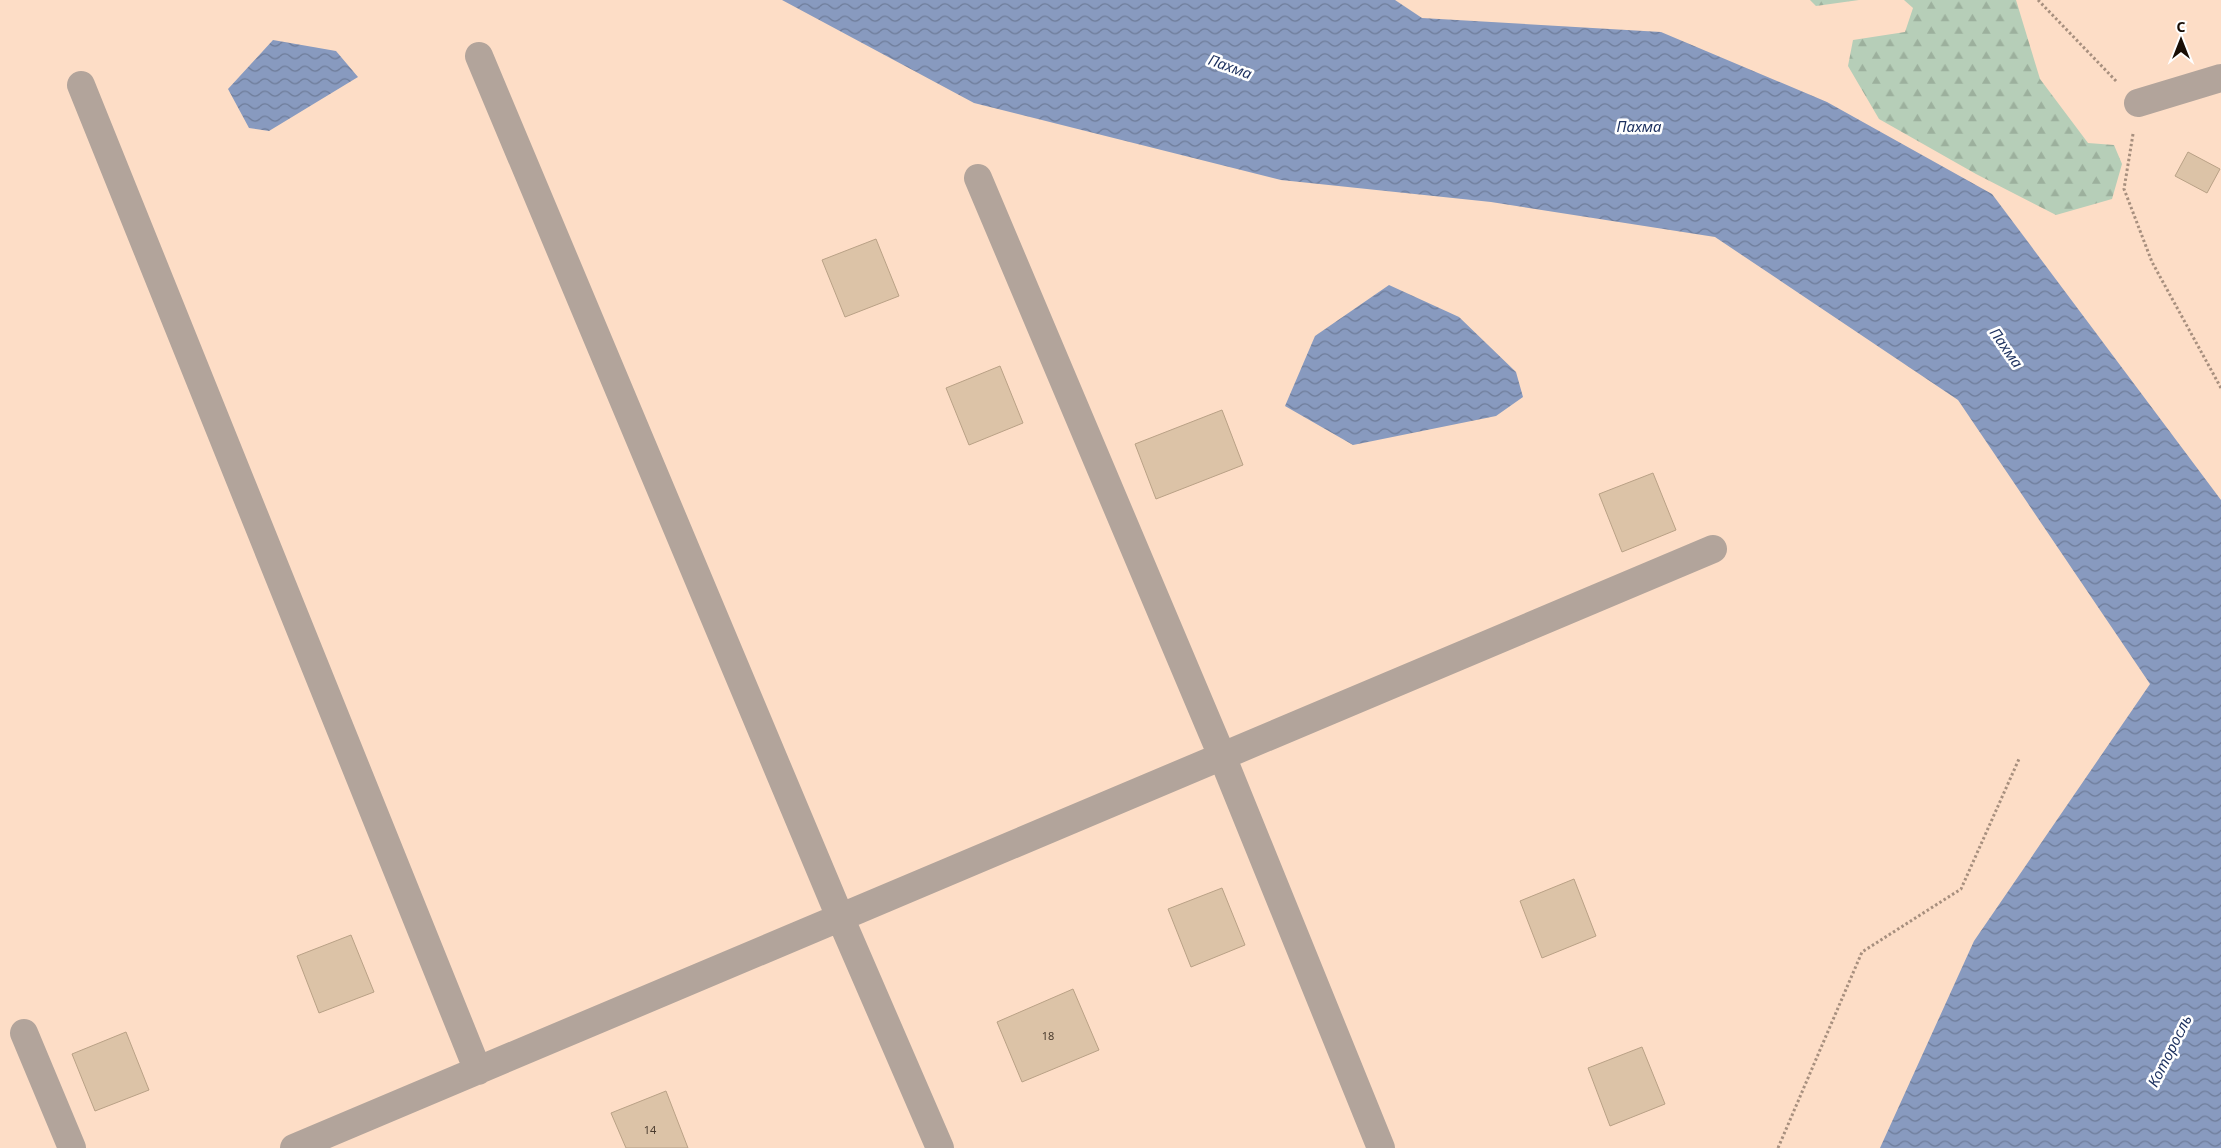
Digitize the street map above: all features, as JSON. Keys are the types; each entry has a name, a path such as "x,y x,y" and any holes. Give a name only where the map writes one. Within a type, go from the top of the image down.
{"street":[{"path":"478,56 840,917 940,1148"},
{"path":"2138,103 2221,78"},
{"path":"80,85 478,1071"},
{"path":"978,178 1222,756 1380,1148"},
{"path":"294,1148 1713,549"},
{"path":"24,1033 72,1148"}],"path":[{"path":"2038,0 2138,103 2124,189 2152,262 2221,388"},
{"path":"1778,1148 1862,952 1962,889 2019,759"}],"green space":[{"path":"1810,0 1859,0 1816,6"},
{"path":"1904,0 2016,0 2040,79 2088,143 2114,145 2122,164 2112,199 2056,215 1976,174 1879,119 1848,66 1853,40 1905,32 1913,8"}],"water":[{"name":"Пахма","path":"782,0 1395,0 1422,18 1661,32 1827,102 1992,194 2221,500 2221,1148 1880,1148 1974,941 2150,684 1958,400 1715,237 1491,202 1281,180 974,103"},
{"path":"273,40 336,51 358,77 269,131 249,128 228,89"},
{"path":"1389,285 1459,317 1516,372 1523,397 1496,416 1353,445 1285,406 1315,336"}],"building":[{"path":"2188,152 2220,169 2207,193 2175,176"},
{"path":"876,239 899,296 845,317 822,260"},
{"path":"1000,366 1023,423 969,445 946,388"},
{"path":"1222,410 1243,465 1156,499 1135,444"},
{"path":"1653,473 1676,530 1622,552 1599,494"},
{"path":"1574,879 1596,936 1542,958 1520,901"},
{"path":"1222,888 1245,945 1191,967 1168,909"},
{"path":"351,935 374,992 319,1013 297,956"},
{"path":"1073,989 1099,1050 1022,1082 997,1022"},
{"path":"126,1032 149,1090 95,1111 72,1054"},
{"path":"1642,1047 1665,1104 1610,1126 1588,1068"},
{"path":"666,1091 688,1148 626,1148 611,1113"}],"water label":[{"name":"Которосль","path":"2170,1051"}]}
